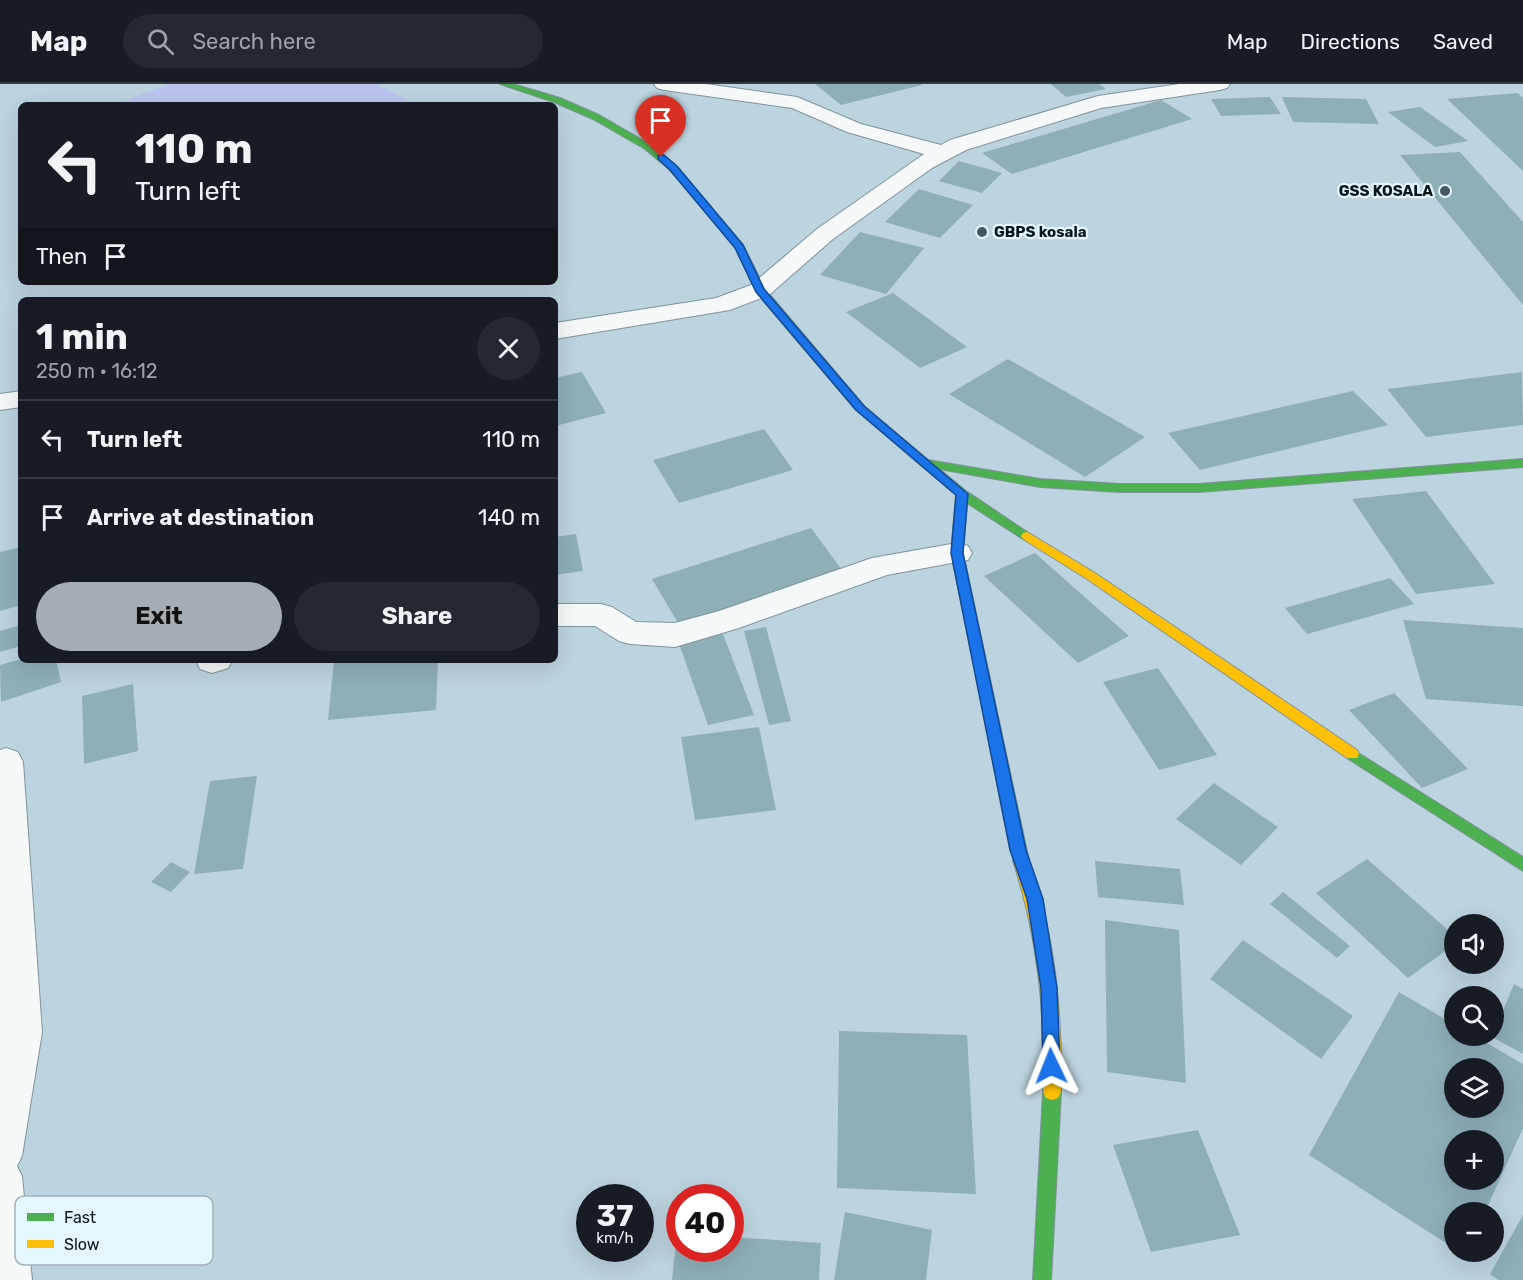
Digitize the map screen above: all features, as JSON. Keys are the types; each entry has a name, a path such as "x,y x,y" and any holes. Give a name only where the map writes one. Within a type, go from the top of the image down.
{"main road":[{"path":"504,84 557,100 596,117 648,147 673,168 740,247 760,290 860,408 927,462 962,494 1091,576 1388,778 1523,865"},
{"path":"927,462 1040,483 1188,488 1523,463"},
{"path":"962,494 957,553 1018,850 1035,899 1049,988 1052,1086 1042,1280"}],"street":[{"path":"664,84 797,103 854,128 944,153"},
{"path":"558,331 721,305 760,290 825,234 924,163 958,145 1098,102 1220,84"},
{"path":"0,402 18,399"},
{"path":"558,615 601,615 630,633 675,635 750,613 883,565 957,553"},
{"path":"0,1156 22,1032 6,762"},
{"path":"0,1176 9,1280"}],"shaded area":[{"path":"169,84 376,84 411,102 122,102"}],"building":[{"path":"815,84 922,84 922,85 841,105"},
{"path":"1051,84 1099,84 1106,89 1066,97"},
{"path":"1518,93 1523,98 1523,171 1447,99"},
{"path":"1270,97 1281,114 1221,116 1211,99"},
{"path":"1282,97 1366,99 1379,124 1293,122"},
{"path":"1161,100 1192,119 1012,174 982,153"},
{"path":"1420,107 1468,141 1435,147 1388,112"},
{"path":"1460,152 1523,222 1523,305 1400,155"},
{"path":"959,161 1002,173 982,193 939,181"},
{"path":"919,189 973,205 940,238 885,222"},
{"path":"860,232 924,248 886,294 820,275"},
{"path":"893,293 967,347 920,368 846,312"},
{"path":"1008,359 1145,437 1085,477 949,394"},
{"path":"582,372 606,413 558,425 558,377"},
{"path":"1522,372 1523,425 1426,437 1387,389"},
{"path":"1353,391 1388,425 1200,470 1168,433"},
{"path":"764,429 793,470 679,503 653,460"},
{"path":"1426,491 1495,584 1416,594 1352,499"},
{"path":"811,528 845,574 681,628 652,579"},
{"path":"576,534 583,571 558,575 558,537"},
{"path":"18,548 18,606 0,611 0,552"},
{"path":"1035,553 1129,636 1078,663 984,576"},
{"path":"1390,578 1414,604 1307,634 1285,608"},
{"path":"1403,620 1523,628 1523,706 1426,699"},
{"path":"18,626 18,647 0,652 0,631"},
{"path":"766,627 791,721 769,725 744,631"},
{"path":"723,634 754,715 708,725 679,644"},
{"path":"18,660 18,663 57,663 61,682 1,702 0,665"},
{"path":"334,663 438,663 436,710 328,720"},
{"path":"1158,668 1217,755 1159,770 1103,682"},
{"path":"133,684 138,751 84,764 82,696"},
{"path":"1394,693 1468,769 1422,788 1349,710"},
{"path":"759,727 776,810 695,820 681,737"},
{"path":"257,776 243,869 194,874 210,781"},
{"path":"1214,783 1278,827 1241,865 1176,819"},
{"path":"1367,859 1444,926 1444,952 1408,978 1316,893"},
{"path":"1095,861 1180,869 1184,905 1098,897"},
{"path":"171,862 190,872 171,892 151,882"},
{"path":"1283,892 1350,946 1337,958 1270,904"},
{"path":"1105,920 1179,930 1186,1083 1107,1072"},
{"path":"1243,940 1353,1016 1321,1059 1210,979"},
{"path":"1514,984 1523,989 1523,1054 1504,1044 1504,1008"},
{"path":"1399,992 1444,1019 1444,1046 1492,1046 1523,1064 1523,1128 1504,1170 1504,1130 1444,1130 1444,1190 1495,1190 1490,1202 1444,1202 1444,1242 1309,1155"},
{"path":"839,1031 967,1035 976,1194 837,1188"},
{"path":"1198,1130 1240,1235 1151,1252 1113,1145"},
{"path":"845,1212 932,1230 926,1280 834,1280"},
{"path":"1523,1215 1523,1280 1498,1280 1490,1274 1497,1262 1504,1262 1504,1249"},
{"path":"744,1238 821,1243 819,1280 672,1280 674,1262 744,1262"}],"traffic: fast":[{"path":"504,84 557,100 596,117 648,147 673,168 740,247 760,290 860,408 962,494 1027,536"},
{"path":"927,463 1040,483 1120,488 1199,488 1523,463"},
{"path":"962,494 957,553 1021,861"},
{"path":"1352,754 1523,865"},
{"path":"1042,1280 1052,1092"}],"traffic: slow":[{"path":"1027,536 1091,576 1352,754"},
{"path":"1021,861 1037,916 1048,975 1053,1063 1052,1092"}],"place":[{"name":"GSS KOSALA","path":"1445,191"},
{"name":"GBPS kosala","path":"982,232"}],"route":[{"path":"661,157 740,247 760,290 860,408 927,462 962,494 957,553 1018,850 1035,899 1049,988 1051,1066"}]}
